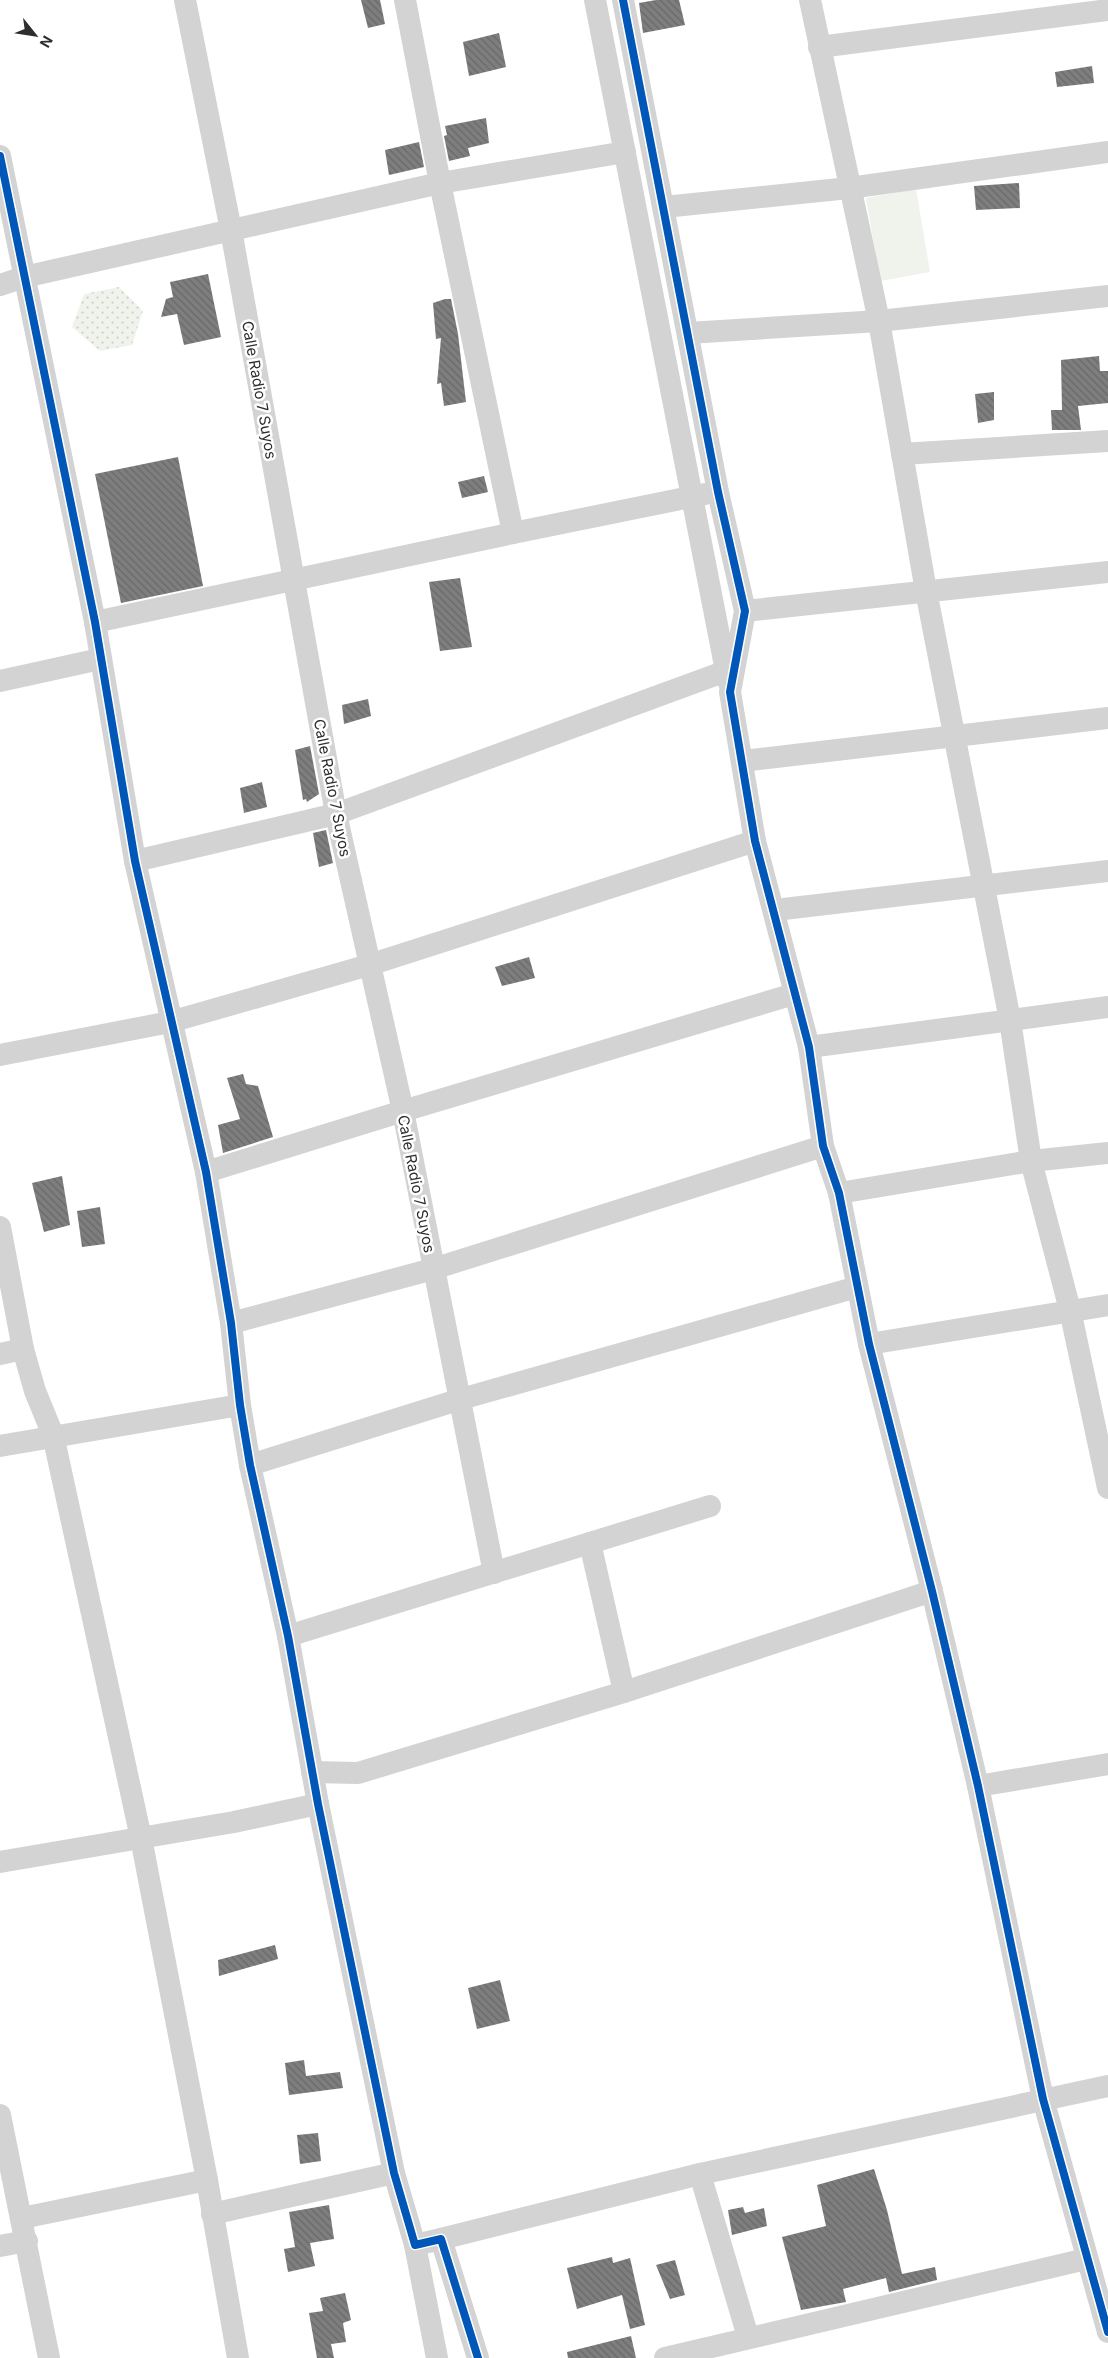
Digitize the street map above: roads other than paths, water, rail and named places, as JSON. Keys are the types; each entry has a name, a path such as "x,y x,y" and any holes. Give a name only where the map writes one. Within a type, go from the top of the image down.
{"street":[{"name":"Calle Radio 7 Suyos","path":"185,0 231,230 336,814 368,965 403,1111 494,1573"},
{"path":"405,0 440,183 513,533"},
{"path":"595,0 690,497 728,682 743,761 755,841 809,1047 823,1146 839,1193 869,1344 932,1591 978,1786 1043,2099 1086,2259 1108,2332"},
{"path":"622,0 664,207 718,492 745,611 728,682"},
{"path":"810,0 879,321 926,591 1010,1020 1031,1161 1070,1310 1108,1488"},
{"path":"819,47 1108,10"},
{"path":"618,116 644,111"},
{"path":"0,286 24,277 440,183 625,152"},
{"path":"664,207 849,188 1108,152"},
{"path":"0,156 94,622 135,861 170,1022 206,1172 231,1322 240,1405 250,1465 288,1636 318,1804 394,2173 415,2245 437,2358"},
{"path":"688,333 879,321 1108,296"},
{"path":"902,454 1108,441"},
{"path":"94,622 513,533 718,492"},
{"path":"745,611 1108,572"},
{"path":"0,681 100,659"},
{"path":"135,861 336,814 728,682"},
{"path":"743,761 955,738 1108,718"},
{"path":"0,1055 170,1022 368,965 755,841"},
{"path":"774,910 1108,871"},
{"path":"206,1172 794,994"},
{"path":"809,1047 1108,1007"},
{"path":"231,1322 433,1269 823,1146"},
{"path":"839,1193 1031,1161 1108,1153"},
{"path":"0,1227 23,1349 35,1392 53,1436 141,1838 207,2180 238,2358"},
{"path":"250,1465 461,1399 857,1286"},
{"path":"869,1344 1108,1305"},
{"path":"0,1354 23,1349"},
{"path":"0,1446 240,1405"},
{"path":"288,1636 710,1506"},
{"path":"590,1544 624,1692"},
{"path":"312,1772 358,1773 624,1692 932,1591"},
{"path":"978,1786 1108,1764"},
{"path":"0,1862 234,1822 318,1804"},
{"path":"415,2245 700,2174 1108,2086"},
{"path":"0,2115 27,2241 49,2358"},
{"path":"212,2214 394,2173"},
{"path":"700,2174 748,2337"},
{"path":"22,2218 207,2180"},
{"path":"441,2239 478,2358"},
{"path":"0,2246 27,2241"},
{"path":"664,2358 1086,2259"}]}
